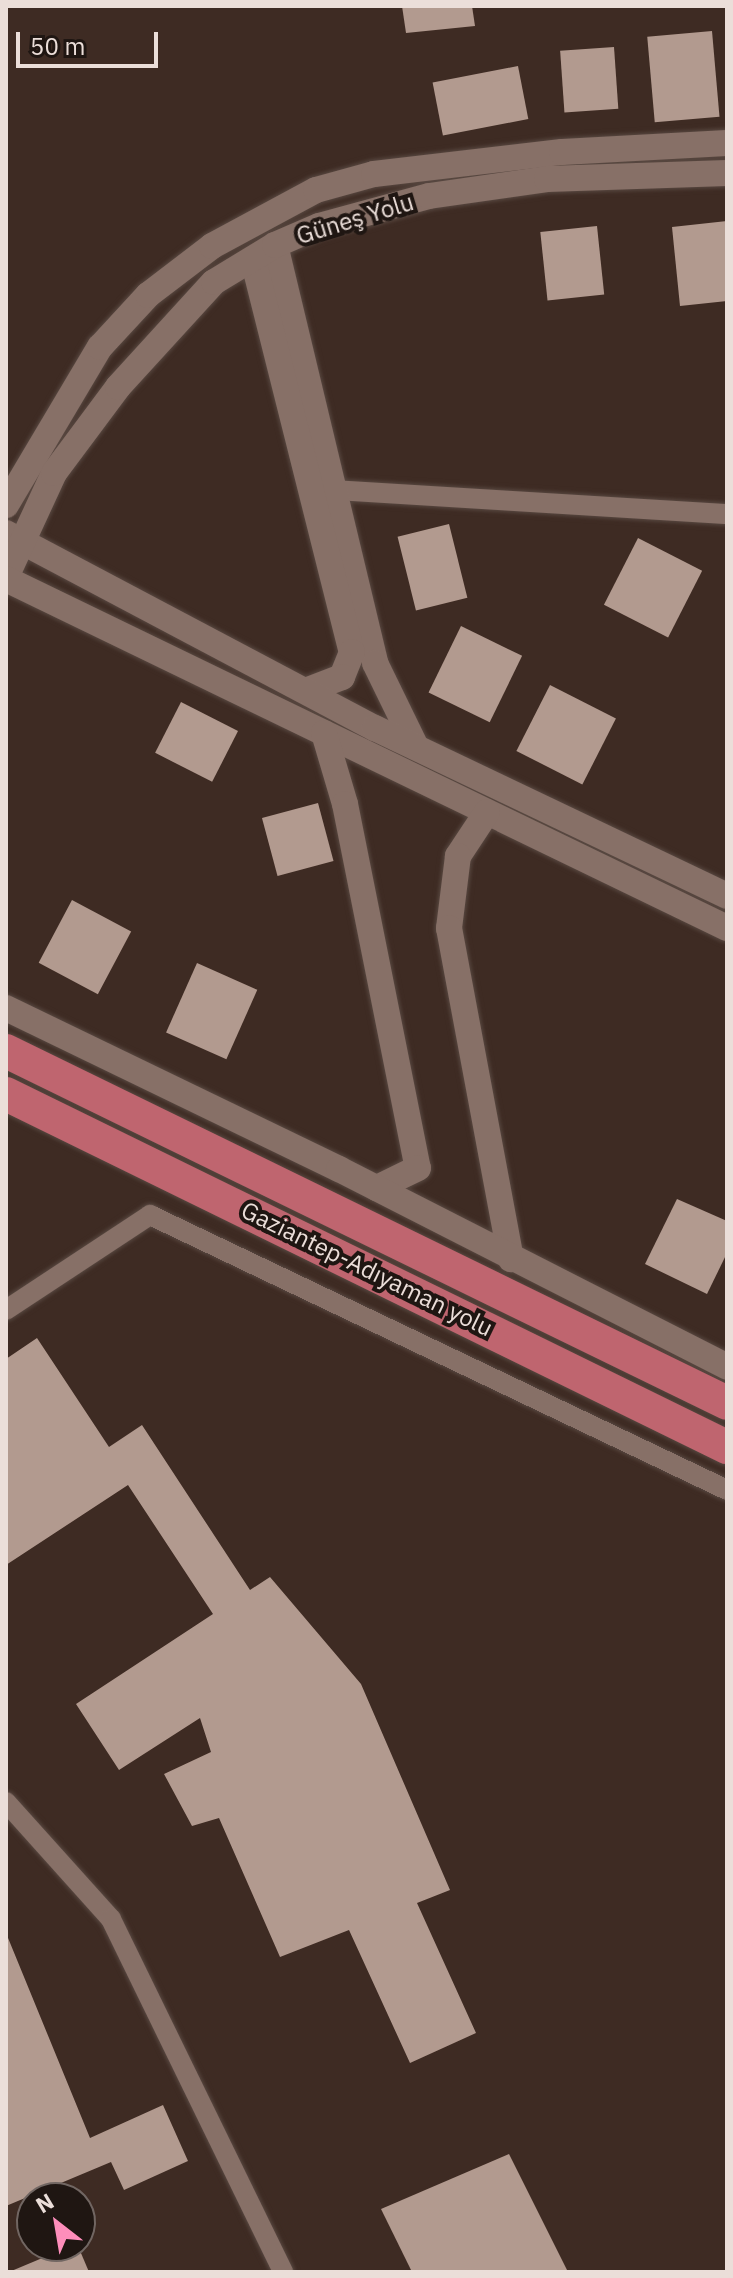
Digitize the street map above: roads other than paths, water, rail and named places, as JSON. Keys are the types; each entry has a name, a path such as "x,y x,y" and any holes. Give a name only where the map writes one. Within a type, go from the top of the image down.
{"highway":[{"name":"Gaziantep-Adıyaman yolu","path":"6,1051 727,1403"},
{"name":"Gaziantep-Adıyaman yolu","path":"6,1094 727,1447"}],"street":[{"name":"Güneş Yolu","path":"6,505 100,347 148,295 212,246 316,190 374,174 468,163 727,143"},
{"name":"Güneş Yolu","path":"6,578 14,538 54,473 118,387 184,310 214,282 264,252 319,226 429,196 547,179 727,173"},
{"path":"264,252 334,490 375,663 416,747"},
{"path":"264,252 352,652 342,677 306,691"},
{"path":"334,490 726,513"},
{"path":"14,538 416,747 727,896"},
{"path":"6,578 727,928"},
{"path":"324,733 345,804 418,1168 377,1188"},
{"path":"487,812 458,856 449,928 491,1132 511,1259"},
{"path":"6,1008 339,1169 727,1367"},
{"path":"6,1310 150,1215 727,1490"},
{"path":"6,1802 111,1919 283,2272"}]}
